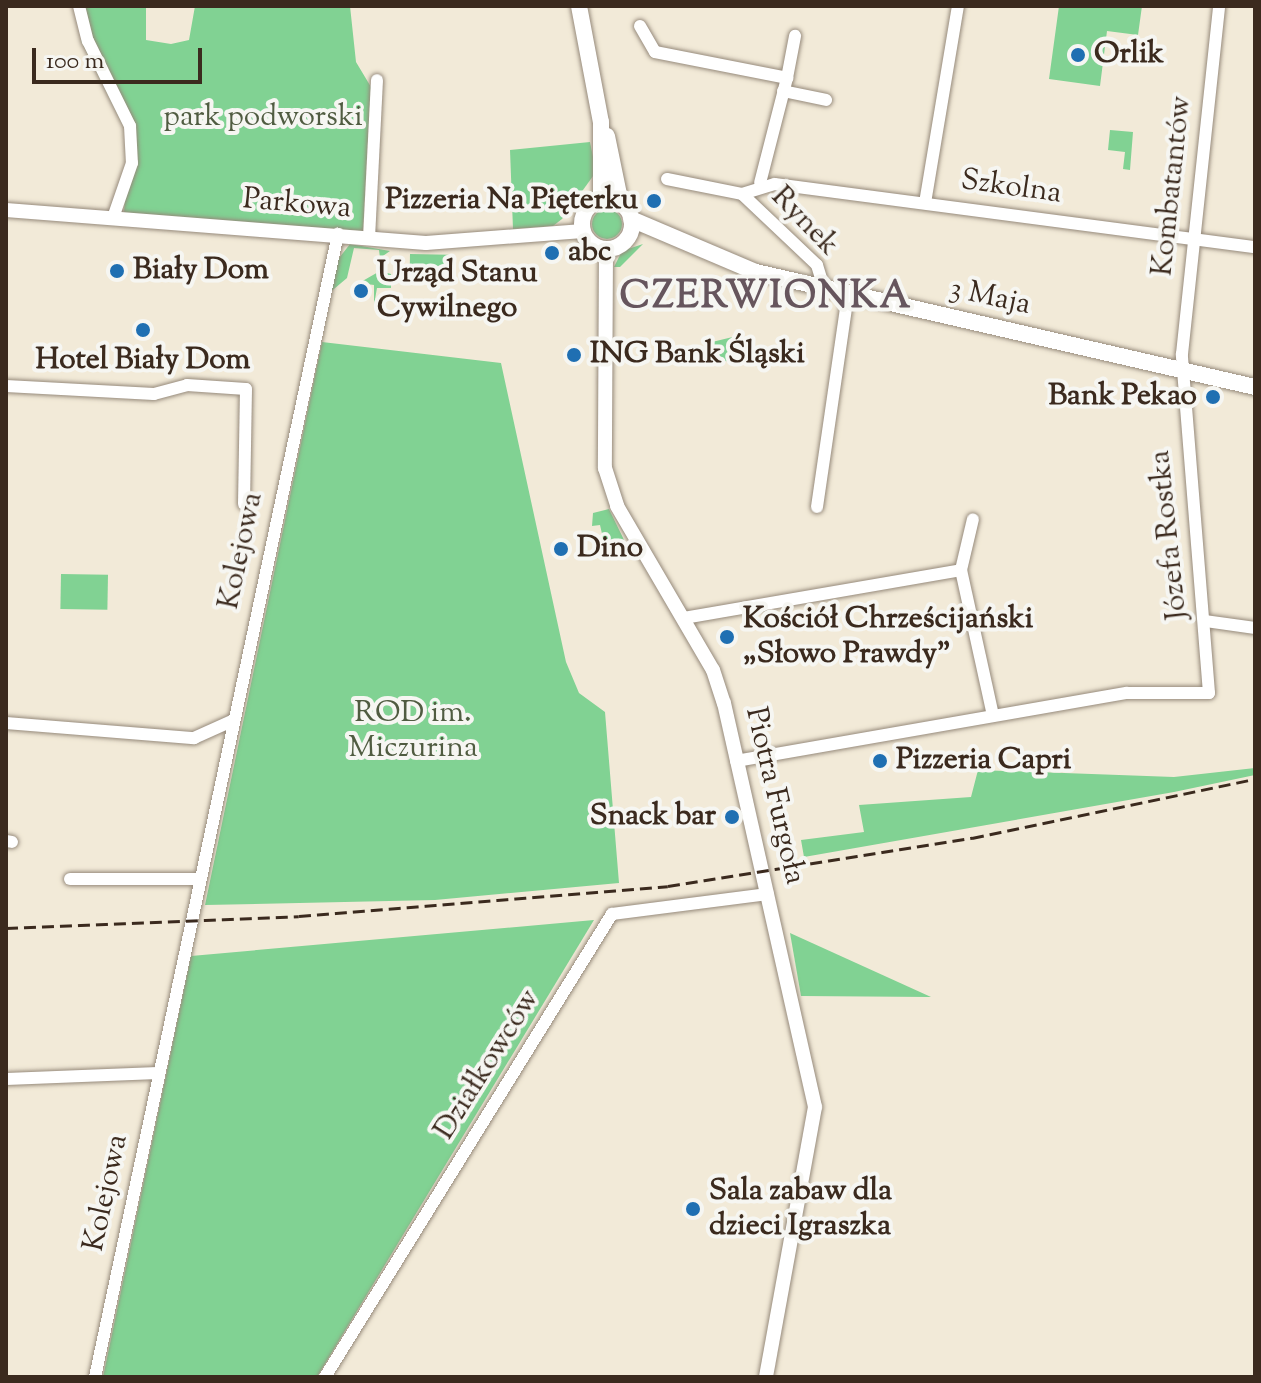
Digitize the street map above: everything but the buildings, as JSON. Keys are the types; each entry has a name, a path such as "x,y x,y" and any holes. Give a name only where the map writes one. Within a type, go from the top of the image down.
{"main road":[{"path":"579,6 601,122 626,212 625,241 606,249 583,231 586,212 601,200"},
{"path":"601,122 601,200"},
{"path":"601,200 626,212"},
{"name":"3 Maja","path":"626,212 669,241"},
{"name":"3 Maja","path":"625,241 669,241 848,294 1255,387"}],"street":[{"path":"79,6 88,41 130,126 132,163 113,218"},
{"path":"925,203 958,6"},
{"name":"Kombatantów","path":"1182,372 1219,6"},
{"path":"640,26 655,52 785,85 826,100"},
{"name":"Rynek","path":"742,194 760,183 795,36"},
{"path":"369,238 377,80"},
{"name":"Rynek","path":"667,179 742,194 817,265 824,288"},
{"name":"Szkolna","path":"760,183 1255,247"},
{"name":"Parkowa","path":"6,210 457,243 583,231"},
{"name":"Kolejowa","path":"95,1377 232,721 338,234"},
{"name":"Piotra Furgoła","path":"606,249 605,468 639,549 713,670 768,894 815,1107 766,1377"},
{"path":"817,507 848,294"},
{"name":"Józefa Rostka","path":"993,715 1127,693 1209,693 1182,372"},
{"path":"6,386 154,394 187,385 246,389 244,504"},
{"path":"736,761 993,715 961,570 973,519"},
{"path":"684,618 961,570"},
{"path":"1205,621 1255,628"},
{"path":"6,723 194,738 232,721"},
{"path":"70,879 199,879"},
{"name":"Działkowców","path":"325,1377 612,914 768,894"},
{"path":"6,1079 158,1073"}],"green space":[{"name":"park podworski","path":"85,6 146,6 146,40 171,44 189,40 195,6 350,6 356,62 371,87 363,231 124,214 128,135 81,41"},
{"name":"Orlik","path":"1059,6 1142,6 1138,35 1107,31 1100,86 1049,79"},
{"path":"1110,130 1133,132 1130,170 1123,169 1125,152 1108,150"},
{"path":"590,142 596,172 562,219 553,226 513,229 510,150"},
{"path":"607,209 618,213 622,224 618,235 607,239 596,235 592,224 596,213"},
{"path":"350,244 390,251 380,258 379,250 354,248 347,278 328,294 336,262"},
{"path":"643,244 620,267 614,267 622,251"},
{"path":"410,254 449,255 449,267 410,266"},
{"path":"380,271 391,274 391,288 377,288 374,305 374,285 359,283"},
{"path":"741,335 733,362 700,358 712,342"},
{"name":"ROD im. Miczurina","path":"322,342 501,363 566,662 579,693 605,712 619,883 435,900 205,905"},
{"path":"609,509 626,544 616,552 606,551 600,525 592,526 593,513"},
{"path":"61,574 108,575 107,610 60,609"},
{"path":"1255,768 1255,775 1174,792 804,857 801,840 864,832 859,805 971,797 978,770 1174,777"},
{"path":"594,920 317,1377 103,1377 191,956"},
{"path":"790,933 931,997 801,996"}],"railway":[{"path":"6,928 299,916 668,886 972,838 1255,779"}],"place":[{"name":"Orlik","path":"1078,55"},
{"name":"Pizzeria Na Pięterku","path":"654,201"},
{"name":"abc","path":"552,253"},
{"name":"Biały Dom","path":"117,271"},
{"name":"Urząd Stanu Cywilnego","path":"361,291"},
{"name":"Hotel Biały Dom","path":"143,330"},
{"name":"ING Bank Śląski","path":"574,355"},
{"name":"Bank Pekao","path":"1213,397"},
{"name":"Dino","path":"561,549"},
{"name":"Kościół Chrześcijański „Słowo Prawdy”","path":"727,637"},
{"name":"Pizzeria Capri","path":"880,761"},
{"name":"Snack bar","path":"732,817"},
{"name":"Sala zabaw dla dzieci Igraszka","path":"693,1209"}],"district":[{"name":"CZERWIONKA","path":"766,299"}]}
